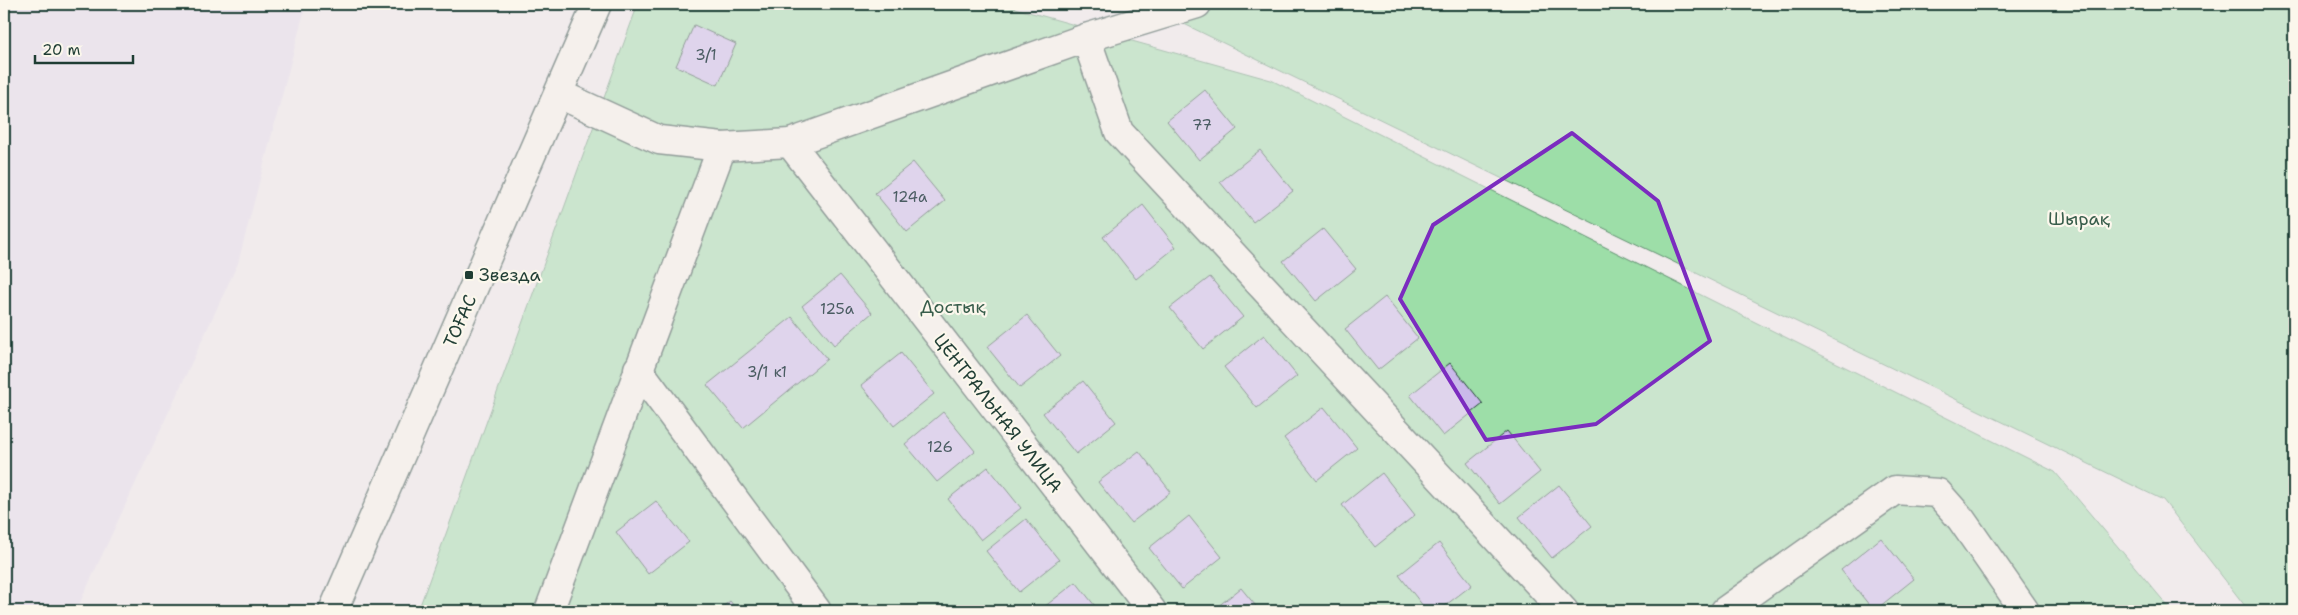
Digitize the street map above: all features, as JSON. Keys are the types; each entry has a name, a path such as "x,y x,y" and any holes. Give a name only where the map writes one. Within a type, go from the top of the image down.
{"main road":[{"name":"ТОҒАС","path":"333,611 597,4"},
{"path":"558,94 659,140 722,147 790,143 1086,38 1196,4"},
{"path":"1086,38 1119,132 1564,611"},
{"name":"ЦЕНТРАЛЬНАЯ УЛИЦА","path":"790,143 1152,611"},
{"path":"549,611 722,147"},
{"path":"638,369 817,611"},
{"path":"1724,611 1896,490 1938,493 1961,519 2025,611"}],"highlighted area":[{"path":"1572,133 1658,201 1710,341 1596,424 1486,440 1400,299 1433,225"}],"shaded area":[{"path":"4,4 306,4 238,263 76,611 4,611"}],"green space":[{"name":"Достық","path":"638,4 1000,4 1271,80 2055,472 2172,611 418,611"},
{"name":"Шырақ","path":"1143,4 2294,4 2294,611 2249,611 2163,500"}],"building":[{"path":"694,25 736,44 718,85 676,66"},
{"path":"1205,90 1237,129 1199,160 1167,121"},
{"path":"1260,150 1293,191 1253,222 1220,182"},
{"path":"913,162 945,201 907,232 875,193"},
{"path":"1143,205 1176,247 1136,279 1103,237"},
{"path":"1323,229 1356,269 1316,301 1283,261"},
{"path":"840,275 872,313 834,345 802,306"},
{"path":"1210,277 1243,317 1203,349 1170,308"},
{"path":"1385,297 1418,338 1378,370 1345,329"},
{"path":"1027,315 1060,356 1020,388 987,347"},
{"path":"792,317 827,359 743,428 707,385"},
{"path":"1264,335 1297,376 1257,408 1224,367"},
{"path":"901,353 934,394 894,426 861,385"},
{"path":"1450,363 1483,404 1443,436 1410,395"},
{"path":"1083,381 1116,422 1076,454 1043,413"},
{"path":"1324,407 1357,448 1317,480 1284,438"},
{"path":"943,412 975,451 937,482 905,444"},
{"path":"1507,431 1540,472 1500,504 1467,463"},
{"path":"1139,451 1171,492 1131,523 1098,482"},
{"path":"988,467 1021,508 981,540 948,499"},
{"path":"1382,473 1415,515 1375,547 1342,505"},
{"path":"1559,485 1592,526 1552,558 1519,517"},
{"path":"656,501 689,542 648,574 616,532"},
{"path":"1189,516 1222,557 1182,589 1149,548"},
{"path":"1026,519 1059,560 1019,592 986,551"},
{"path":"1881,538 1914,579 1874,611 1841,570"},
{"path":"1439,543 1472,585 1438,611 1427,611 1399,575"},
{"path":"1076,582 1099,611 1039,611"},
{"path":"1241,588 1260,611 1212,611"},
{"path":"730,601 738,611 717,611"}],"place":[{"name":"Звезда","path":"469,275"}]}
